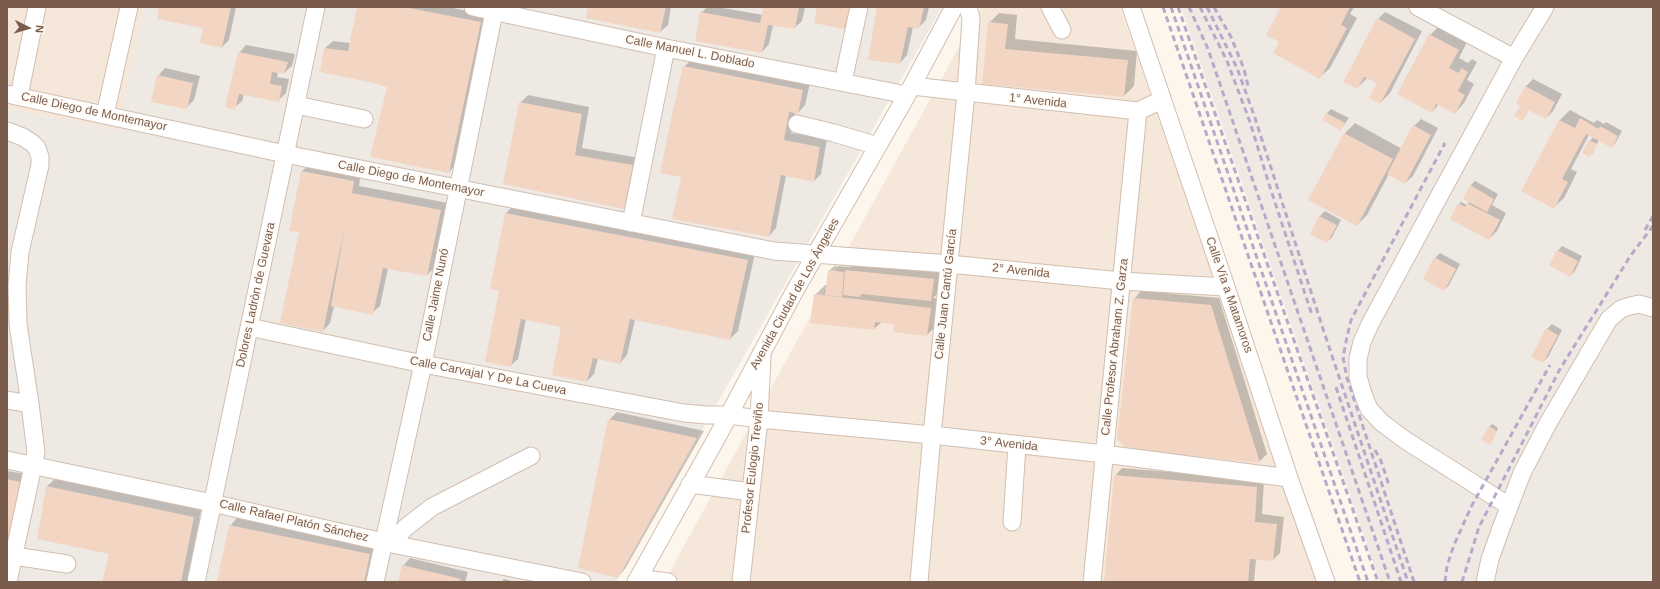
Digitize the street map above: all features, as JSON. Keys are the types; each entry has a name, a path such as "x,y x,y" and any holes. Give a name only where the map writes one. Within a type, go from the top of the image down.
{"street":[{"path":"13,95 37,7"},
{"path":"105,115 129,7"},
{"name":"Dolores Ladròn de Guevara","path":"196,582 316,7"},
{"name":"Calle Manuel L. Doblado","path":"473,7 494,9 666,48 843,82 909,91"},
{"path":"843,82 859,7"},
{"name":"Avenida Ciudad de Los Ángeles","path":"637,580 729,415 816,254 909,91 954,7"},
{"name":"Calle Juan Cantú García","path":"919,582 966,93 971,18 968,7"},
{"path":"1050,7 1062,30"},
{"name":"Calle Vía a Matamoros","path":"1131,7 1289,478 1326,582"},
{"path":"1418,7 1514,58"},
{"path":"1509,506 1405,440 1381,422 1369,409 1358,377 1358,359 1362,342 1370,324 1514,58 1545,7"},
{"name":"Calle Jaime Nunó","path":"375,582 388,543 422,364 494,9"},
{"path":"631,223 666,48"},
{"name":"1° Avenida","path":"909,91 966,93 1138,111"},
{"name":"Calle Diego de Montemayor","path":"13,95 286,154 458,189 774,251 816,254"},
{"path":"1138,111 1162,100"},
{"path":"296,105 364,119"},
{"name":"Calle Profesor Abraham Z. Garza","path":"1092,582 1138,111"},
{"path":"797,124 878,146"},
{"path":"7,131 23,137 32,143 37,148 40,157 40,165 20,252 17,285 18,324 36,452 8,582"},
{"name":"2° Avenida","path":"816,254 949,264 1121,281 1226,287"},
{"path":"1485,582 1490,559 1522,473 1547,425 1609,319 1620,309 1630,306 1639,304 1653,308"},
{"name":"Calle Carvajal Y De La Cueva","path":"249,327 422,364 684,413 729,415"},
{"name":"Profesor Eulogio Treviño","path":"740,582 759,419 762,353"},
{"path":"7,400 30,404"},
{"name":"3° Avenida","path":"729,415 1104,454 1289,478"},
{"path":"1012,522 1017,445"},
{"path":"388,543 432,507 531,456"},
{"name":"Calle Rafael Platón Sánchez","path":"7,460 212,503 388,543 582,582"},
{"path":"690,484 751,492"},
{"path":"14,556 67,564"},
{"path":"637,580 668,582"}],"shaded area":[{"path":"7,7 144,7 118,131 7,108"},
{"path":"144,7 942,7 616,582 19,582 7,576 7,108 118,131"},
{"path":"981,7 1120,7 1320,582 664,582"},
{"path":"1181,7 1653,7 1653,582 1380,582"}],"building":[{"path":"159,7 231,7 222,48 200,43 203,28 157,19"},
{"path":"357,7 404,7 481,22 449,173 370,157 387,87 320,72 324,48 348,51"},
{"path":"588,7 666,7 660,33 586,18"},
{"path":"756,7 799,7 795,29 768,25 762,53 695,41 700,12 760,23 763,9"},
{"path":"817,7 850,7 844,29 814,23"},
{"path":"877,7 924,7 919,29 908,27 900,64 868,60"},
{"path":"1281,7 1350,7 1341,25 1347,28 1320,79 1273,53 1279,42 1266,35"},
{"path":"1377,18 1415,39 1380,104 1369,98 1377,83 1364,77 1357,89 1343,82"},
{"path":"988,22 1008,24 1005,49 1128,60 1124,97 982,84"},
{"path":"1429,34 1459,50 1449,68 1459,73 1461,68 1468,72 1458,91 1465,95 1455,114 1436,104 1432,113 1397,94"},
{"path":"238,52 288,62 284,74 272,72 270,84 282,86 279,102 239,94 235,110 225,107"},
{"path":"683,66 803,90 798,114 789,112 784,140 820,147 814,182 781,175 769,237 672,219 681,177 660,173"},
{"path":"157,75 193,83 187,109 151,102"},
{"path":"1525,86 1555,102 1546,119 1528,110 1523,121 1514,116 1520,106 1516,103"},
{"path":"519,102 582,114 575,155 633,165 624,209 503,184"},
{"path":"1326,113 1345,123 1341,131 1322,120"},
{"path":"1580,118 1599,129 1600,126 1618,136 1612,148 1586,134 1562,179 1568,182 1554,209 1521,191 1559,120 1575,128"},
{"path":"1413,125 1431,135 1405,184 1387,174"},
{"path":"1344,133 1393,159 1357,226 1308,200"},
{"path":"1589,140 1597,144 1590,157 1582,153"},
{"path":"301,171 354,181 352,193 441,210 427,276 383,268 373,315 331,306 345,225 323,332 280,323 299,232 289,231"},
{"path":"1470,185 1494,199 1487,212 1463,199"},
{"path":"1458,203 1465,207 1467,203 1500,220 1489,240 1450,219"},
{"path":"505,213 748,260 730,340 630,319 620,364 593,358 587,382 552,375 561,327 521,319 511,367 485,362 499,291 490,289"},
{"path":"1319,216 1337,225 1327,243 1310,234"},
{"path":"1557,250 1578,261 1570,277 1549,265"},
{"path":"1434,257 1456,269 1444,291 1423,279"},
{"path":"828,270 844,272 842,297 825,295"},
{"path":"845,270 934,279 931,301 861,294 860,297 843,295"},
{"path":"814,294 931,308 927,336 893,332 894,324 875,322 874,330 810,323"},
{"path":"1133,298 1211,305 1260,463 1127,449 1117,439"},
{"path":"1546,328 1558,335 1543,363 1531,357"},
{"path":"608,419 697,438 618,578 578,568"},
{"path":"1489,426 1497,431 1490,445 1481,440"},
{"path":"1114,475 1257,487 1255,522 1277,524 1273,561 1250,559 1248,582 1104,582"},
{"path":"7,479 20,482 8,542 7,542"},
{"path":"46,486 194,517 181,582 102,582 109,554 37,539"},
{"path":"229,525 370,554 364,582 217,582"},
{"path":"402,565 461,579 460,582 398,582"}],"railway":[{"path":"1163,7 1360,582"},
{"path":"1171,7 1368,582"},
{"path":"1178,7 1378,582"},
{"path":"1189,7 1208,49 1390,582"},
{"path":"1200,7 1227,61 1250,122 1312,315"},
{"path":"1207,7 1237,68 1254,115 1324,332 1408,582"},
{"path":"1214,7 1231,37 1244,69 1248,86"},
{"path":"1414,582 1347,378 1343,357 1351,320 1445,143"},
{"path":"1645,230 1653,216"},
{"path":"1462,582 1479,527 1560,369 1631,255 1653,226"},
{"path":"1445,582 1447,566 1454,545 1471,507 1550,365"},
{"path":"1336,387 1401,582"},
{"path":"1375,450 1381,461 1389,485"}]}
